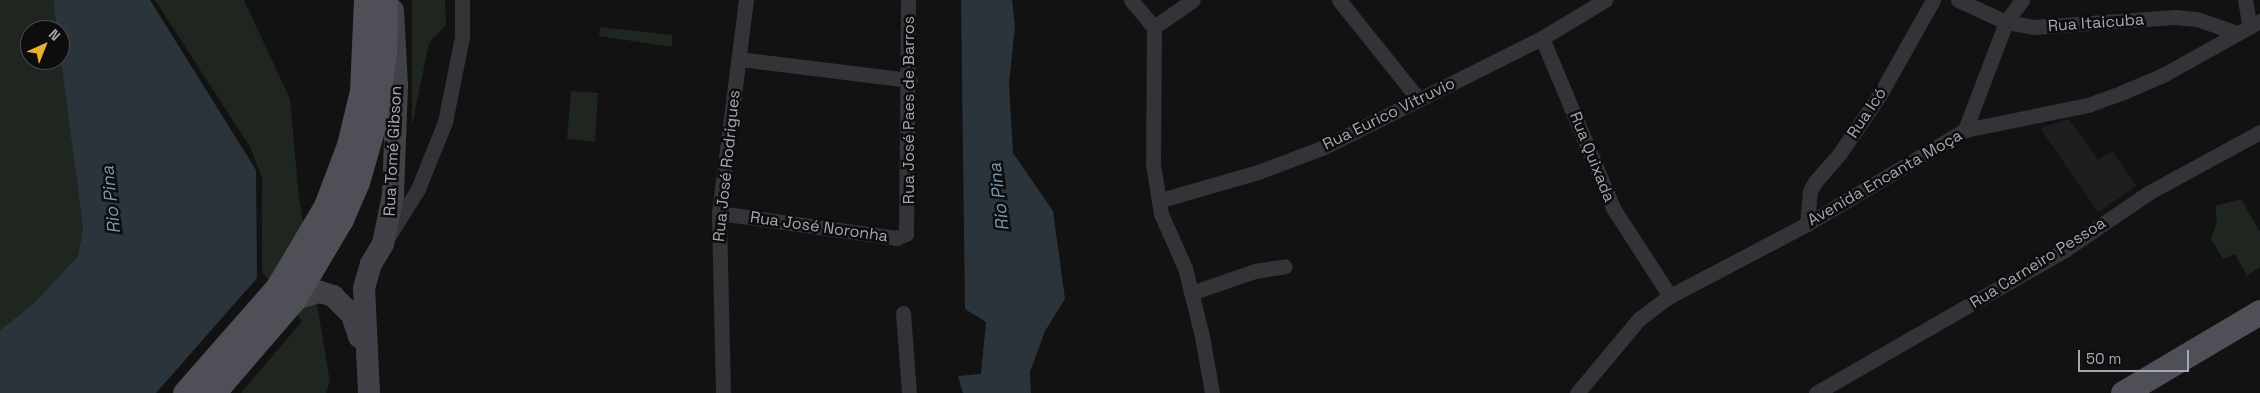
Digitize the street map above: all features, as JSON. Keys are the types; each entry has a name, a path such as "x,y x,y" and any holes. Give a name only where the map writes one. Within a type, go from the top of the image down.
{"main road":[{"path":"185,393 278,308 334,188 349,146 362,91 366,0"},
{"path":"212,393 330,242 363,164 379,90 385,0"},
{"path":"2123,393 2260,312"}],"street":[{"name":"Rua Tomé Gibson","path":"369,393 364,288 371,264 383,244 393,195 396,138 397,40 392,0"},
{"path":"383,244 418,189 445,122 462,37 462,0"},
{"name":"Rua José Rodrigues","path":"722,393 719,213 746,0"},
{"name":"Rua José Paes de Barros","path":"908,0 910,80 909,221"},
{"path":"1132,0 1154,27 1151,126 1153,164 1161,200 1161,214 1185,268 1212,393"},
{"path":"1154,27 1193,0"},
{"name":"Rua Eurico Vitruvio","path":"1161,200 1258,172 1322,148 1542,38 1605,0"},
{"name":"Rua Icó","path":"1807,224 1812,186 1879,96 1933,0"},
{"name":"Rua Itaicuba","path":"1958,0 2006,22 2060,28 2175,17 2249,27"},
{"path":"1965,130 2006,22 2022,0"},
{"path":"2245,0 2249,27"},
{"path":"1341,1 1419,100"},
{"name":"Avenida Encanta Moça","path":"1577,393 1639,319 1670,296 1807,224 1965,130 2088,105 2164,75 2249,27"},
{"name":"Rua Quixada","path":"1542,38 1613,208 1670,296"},
{"path":"739,59 910,80"},
{"name":"Rua Carneiro Pessoa","path":"1816,393 2066,249 2148,193 2260,132"},
{"name":"Rua José Noronha","path":"719,213 896,238 906,234 909,221"},
{"path":"1191,293 1255,270 1285,266"},
{"name":"Rua Tomé Gibson","path":"278,308 320,292 343,302 352,315 366,357"},
{"path":"903,313 909,393"}],"shaded area":[{"path":"0,0 53,0 56,20 20,20 20,70 62,70 83,228 78,256 32,305 0,330"},
{"path":"155,0 244,0 290,99 299,198 330,381 326,393 241,393 302,321 262,272 262,178 250,147"},
{"path":"412,0 445,0 446,25 429,43 412,126"},
{"path":"600,27 672,35 672,47 599,36"},
{"path":"571,91 598,93 595,142 567,139"},
{"path":"2069,119 2098,160 2112,151 2137,186 2098,212 2040,128"},
{"path":"2241,199 2260,232 2260,267 2247,276 2235,254 2223,259 2211,239 2217,222 2215,206"}],"water":[{"name":"Rio Pina","path":"53,0 150,0 256,170 257,278 156,393 0,393 0,330 32,305 78,256 83,228 62,70 70,70 70,20 56,20"},
{"name":"Rio Pina","path":"961,0 1012,0 1015,26 1009,84 1013,153 1053,211 1065,299 1045,331 1030,372 1031,393 963,393 958,376 981,374 986,322 965,309"}]}
